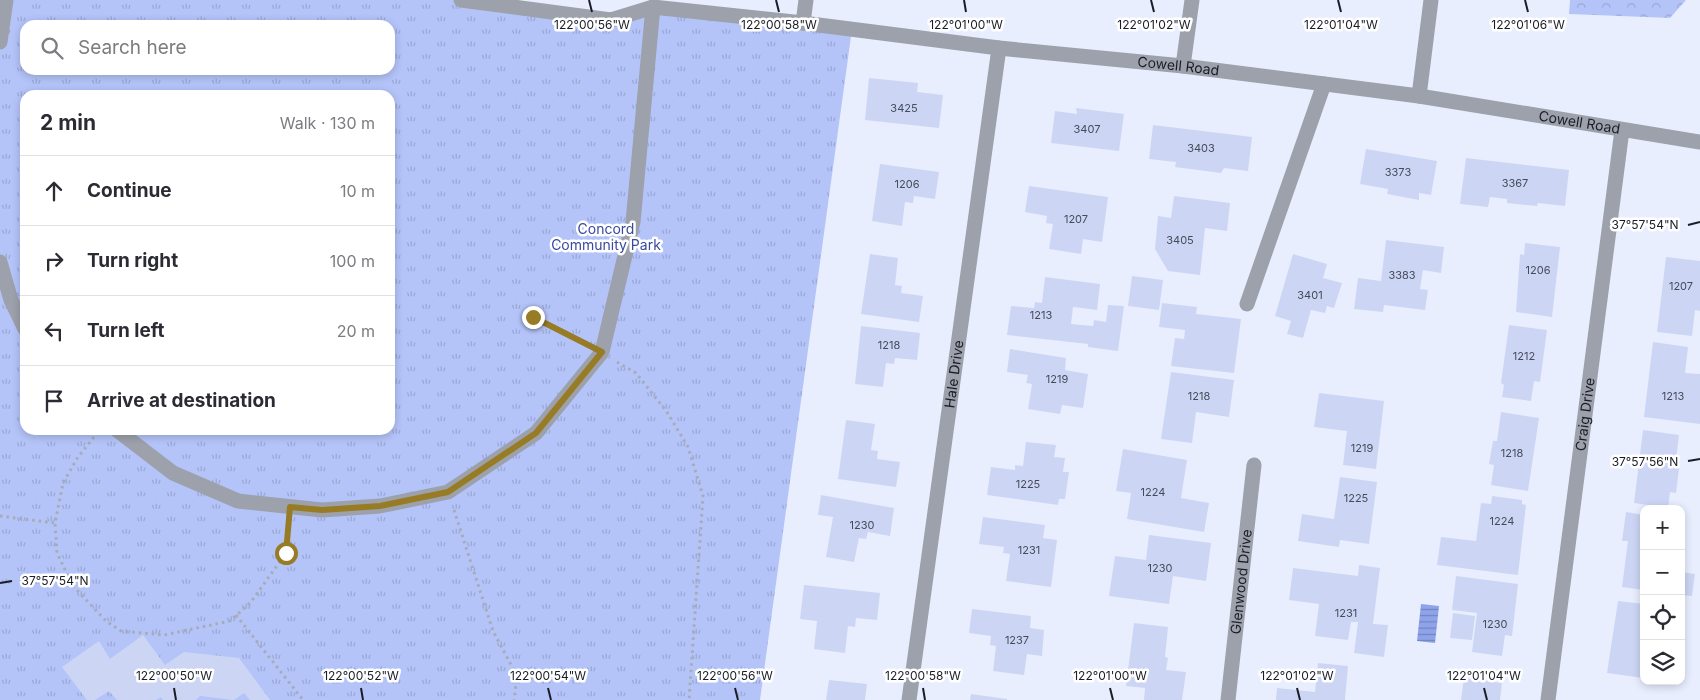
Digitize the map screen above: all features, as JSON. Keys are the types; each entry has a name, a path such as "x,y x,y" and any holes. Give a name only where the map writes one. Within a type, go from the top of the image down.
{"street":[{"path":"0,42 6,0"},
{"name":"Cowell Road","path":"461,0 610,20 647,3 999,48 1183,66 1419,96 1700,142"},
{"path":"804,23 806,0"},
{"path":"1183,66 1192,0"},
{"path":"1419,96 1431,0"},
{"path":"123,435 173,474 238,501 322,510 380,506 448,492 536,433 602,352 633,222 647,3"},
{"name":"Hale Drive","path":"909,700 999,48"},
{"path":"1247,304 1324,84"},
{"name":"Craig Drive","path":"1548,700 1622,130"},
{"path":"0,262 11,300 20,319"},
{"name":"Glenwood Drive","path":"1228,700 1254,465"}],"path":[{"path":"533,317 602,352 636,373 667,412 688,447 704,496 689,700"},
{"path":"96,435 78,457 63,483 55,523 57,553 73,586 106,621 121,631 164,636 230,621 251,602 286,553 290,507"},
{"path":"448,492 493,631 517,676 514,700"},
{"path":"0,516 55,523"},
{"path":"236,615 303,700"},
{"path":"517,676 551,681"}],"green space":[{"name":"Concord Community Park","path":"0,0 461,0 610,20 653,7 852,29 760,700 0,700"},
{"path":"1570,0 1686,0 1670,18 1569,14"}],"shaded area":[{"path":"1421,604 1439,606 1435,643 1417,641"}],"building":[{"path":"869,78 918,83 917,92 943,95 939,128 865,120"},
{"path":"1076,108 1124,114 1119,151 1051,143 1055,111 1077,114"},
{"path":"1153,125 1252,137 1248,171 1224,168 1221,173 1175,167 1176,162 1149,159"},
{"path":"1366,149 1437,161 1431,195 1419,193 1419,200 1387,194 1388,189 1360,184"},
{"path":"1466,158 1569,170 1565,206 1538,203 1537,206 1507,203 1507,199 1490,197 1488,207 1460,204"},
{"path":"880,164 939,172 935,199 914,196 913,203 905,202 902,226 872,221"},
{"path":"1029,186 1108,197 1102,242 1083,239 1081,254 1049,249 1053,224 1046,223 1047,216 1025,212"},
{"path":"1174,196 1230,203 1227,231 1205,228 1200,275 1168,271 1155,249 1158,216 1171,218"},
{"path":"1386,240 1444,247 1441,273 1423,270 1420,289 1428,290 1425,310 1384,305 1383,312 1354,309 1358,278 1381,281"},
{"path":"1525,243 1560,247 1552,317 1516,312 1520,254 1524,255"},
{"path":"870,254 898,258 895,285 902,286 901,293 923,296 919,322 861,314"},
{"path":"1293,254 1327,264 1323,278 1342,283 1334,308 1327,306 1325,313 1311,310 1303,338 1287,334 1291,321 1275,316"},
{"path":"1666,257 1700,261 1700,311 1695,310 1692,336 1657,332"},
{"path":"1132,276 1163,280 1159,310 1128,306"},
{"path":"1045,277 1100,284 1097,310 1073,307 1071,324 1093,326 1094,320 1106,322 1108,305 1124,306 1118,351 1088,347 1088,344 1007,335 1011,306 1034,308 1035,302 1042,303"},
{"path":"1162,303 1197,307 1196,314 1241,319 1234,373 1171,366 1175,338 1184,339 1185,330 1159,327"},
{"path":"1509,325 1547,330 1540,382 1534,381 1531,401 1502,397 1504,385 1501,383"},
{"path":"861,326 920,333 917,360 895,358 894,364 886,363 883,387 855,384"},
{"path":"1653,342 1688,347 1685,373 1700,374 1700,424 1644,417"},
{"path":"1010,349 1066,358 1065,370 1088,374 1083,408 1062,405 1060,414 1028,409 1032,384 1026,383 1028,375 1007,372"},
{"path":"1171,372 1234,380 1229,417 1196,412 1192,443 1161,439"},
{"path":"1319,393 1384,401 1376,469 1343,465 1347,431 1314,427"},
{"path":"1501,412 1539,418 1528,491 1491,485 1494,465 1489,464 1493,441 1497,441"},
{"path":"846,420 875,424 871,450 878,451 877,459 900,462 896,487 838,479"},
{"path":"1643,430 1679,435 1676,459 1680,461 1676,493 1670,492 1668,505 1634,503"},
{"path":"1026,442 1056,445 1054,457 1065,458 1063,472 1069,472 1065,499 1059,499 1058,505 987,495 991,467 1015,470 1015,465 1023,466"},
{"path":"1123,449 1187,460 1181,498 1209,503 1204,532 1127,519 1131,493 1116,491"},
{"path":"1340,477 1377,482 1369,544 1340,540 1339,547 1298,541 1302,514 1334,519"},
{"path":"821,495 894,508 890,536 868,532 866,539 859,538 854,562 826,557 833,517 818,515"},
{"path":"1492,496 1522,500 1522,504 1526,505 1518,575 1437,565 1441,537 1476,541 1481,503 1491,504"},
{"path":"1626,512 1640,514 1640,589 1622,587 1628,541 1622,541"},
{"path":"983,517 1045,525 1043,538 1057,540 1051,587 1006,581 1010,554 1003,553 1004,547 979,544"},
{"path":"1149,535 1211,543 1206,581 1173,576 1169,604 1109,596 1115,556 1146,560"},
{"path":"1359,565 1380,568 1373,624 1388,625 1384,657 1354,653 1358,622 1351,622 1348,640 1315,636 1319,604 1289,600 1293,568 1358,576"},
{"path":"1685,573 1695,574 1692,596 1685,595"},
{"path":"1456,576 1518,584 1512,636 1505,635 1502,656 1472,652 1477,613 1452,610"},
{"path":"804,585 880,593 877,620 856,618 855,627 848,626 845,653 814,649 817,621 800,619"},
{"path":"1618,601 1640,604 1640,678 1607,673"},
{"path":"972,609 1031,616 1030,628 1044,630 1042,656 1027,654 1024,675 993,671 996,646 990,645 991,636 969,633"},
{"path":"1453,613 1475,616 1472,640 1450,638"},
{"path":"1134,623 1168,627 1165,657 1168,658 1166,670 1186,672 1182,700 1144,700 1145,688 1126,686"},
{"path":"143,635 165,665 184,652 239,658 270,700 250,700 244,693 234,700 200,696 196,700 163,700 161,697 156,700 117,700 109,691 95,700 87,700 62,667 99,641 110,659"},
{"path":"1318,663 1348,666 1345,700 1276,700 1277,688 1315,692"},
{"path":"1464,678 1502,683 1500,700 1461,700"},
{"path":"829,680 867,684 865,700 826,700"},
{"path":"971,694 1007,699 1007,700 970,700"}],"route":[{"path":"286,553 290,507 322,510 380,506 448,492 536,433 602,352 533,317"}]}
